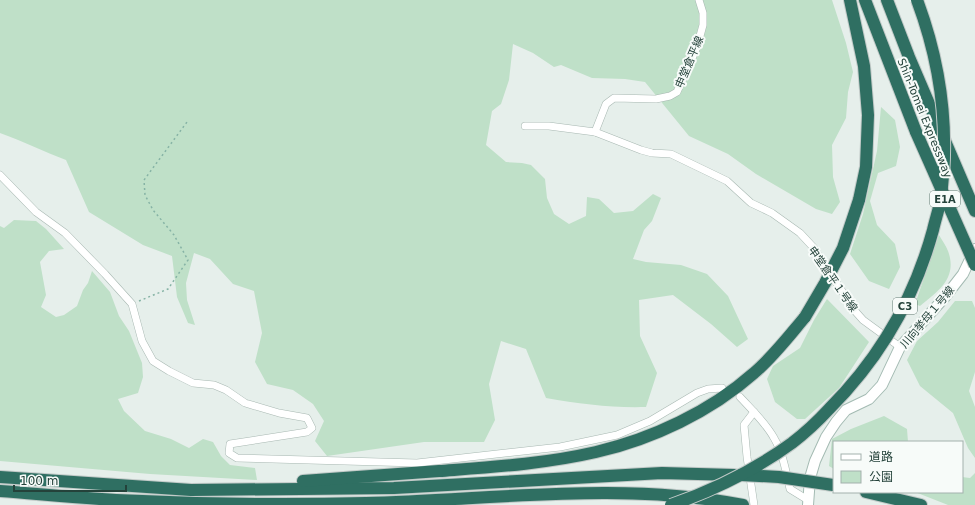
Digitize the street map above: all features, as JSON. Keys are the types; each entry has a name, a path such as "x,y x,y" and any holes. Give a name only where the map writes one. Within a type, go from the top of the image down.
{"highway":[{"path":"191,490 498,467 556,460 596,452 627,443 662,430 694,415 724,397 755,373 783,344 805,317 843,248 859,200 866,167 868,115 864,66 850,0"},
{"name":"Shin-Tomei Expressway","path":"865,0 916,132 975,265"},
{"name":"Shin-Tomei Expressway","path":"887,0 909,57 975,211"},
{"name":"C3","path":"671,505 723,485 755,467 792,443 817,422 849,390 876,354 896,322 912,292 927,250 940,203 944,119 939,78 930,40 917,0"},
{"path":"0,477 191,490 394,488 662,473 779,477 833,486"},
{"path":"0,491 115,500 272,504 366,503 568,494 658,494 742,505"},
{"path":"870,493 921,505"}],"street":[{"name":"申堂倉平線","path":"595,132 606,104 614,98 656,99 670,96 677,92 698,47 704,13 699,0"},
{"name":"申堂倉平１号線","path":"525,126 549,126 595,132 641,150 652,153 671,154 727,181 751,204 772,213 800,233 813,247 855,311 863,320 900,347"},
{"path":"0,175 36,212 65,233 132,304 142,341 153,361 193,383 214,384 245,403 278,413 307,418 312,428 307,432 230,444 229,453 237,458 417,463 560,447 617,435 650,421 697,392 708,389 722,388"},
{"name":"川向挙母１号線","path":"808,503 811,473 826,437 846,410 869,399 882,385 900,347 945,297 963,274 975,249"},
{"path":"740,397 775,438 790,489 808,503"},
{"path":"754,412 744,426 754,505"}],"path":[{"path":"132,304 168,289 188,260 174,235 153,210 145,195 144,180 186,122"}],"green space":[{"path":"0,0 832,0 846,43 853,72 848,92 846,118 832,145 833,177 840,202 832,214 816,209 756,174 728,154 689,136 645,82 625,79 592,78 561,65 554,67 533,53 513,44 509,80 501,104 492,111 486,145 506,162 531,165 545,179 547,198 554,214 569,224 586,216 587,197 599,199 614,213 633,211 653,194 661,198 652,221 644,230 633,259 646,262 681,265 707,274 728,296 748,339 737,347 711,324 673,295 639,300 640,336 657,373 646,407 596,405 546,398 526,349 501,341 489,384 495,420 484,442 424,442 327,456 315,441 324,421 313,404 293,390 267,384 255,362 262,333 254,291 233,284 210,259 194,253 186,283 187,300 195,325 188,323 177,297 172,256 143,245 89,212 66,160 0,133"},
{"path":"881,107 895,120 900,147 896,166 878,173 870,201 877,225 895,244 900,267 889,289 869,281 850,254 863,214 877,151"},
{"path":"14,220 36,221 46,229 64,249 49,251 40,262 46,295 41,307 56,317 64,315 77,306 92,271 110,292 119,316 129,331 142,363 143,377 138,393 118,399 124,411 145,431 171,439 189,448 203,439 213,442 221,456 230,465 255,468 257,480 150,474 0,461 0,226 4,228"},
{"path":"939,235 948,251 950,269 944,283 920,306 915,304"},
{"path":"827,299 869,342 839,388 805,419 797,419 775,402 767,379 773,366 800,348 814,320"},
{"path":"955,301 972,301 975,308 975,372 969,391 975,407 975,458 968,448 953,413 920,386 907,360 917,341 938,322"},
{"path":"884,416 907,429 908,441 833,441 833,468 829,466 832,439 851,429"},
{"path":"975,473 975,505 948,505 918,493 963,493 963,477 970,478"}]}
